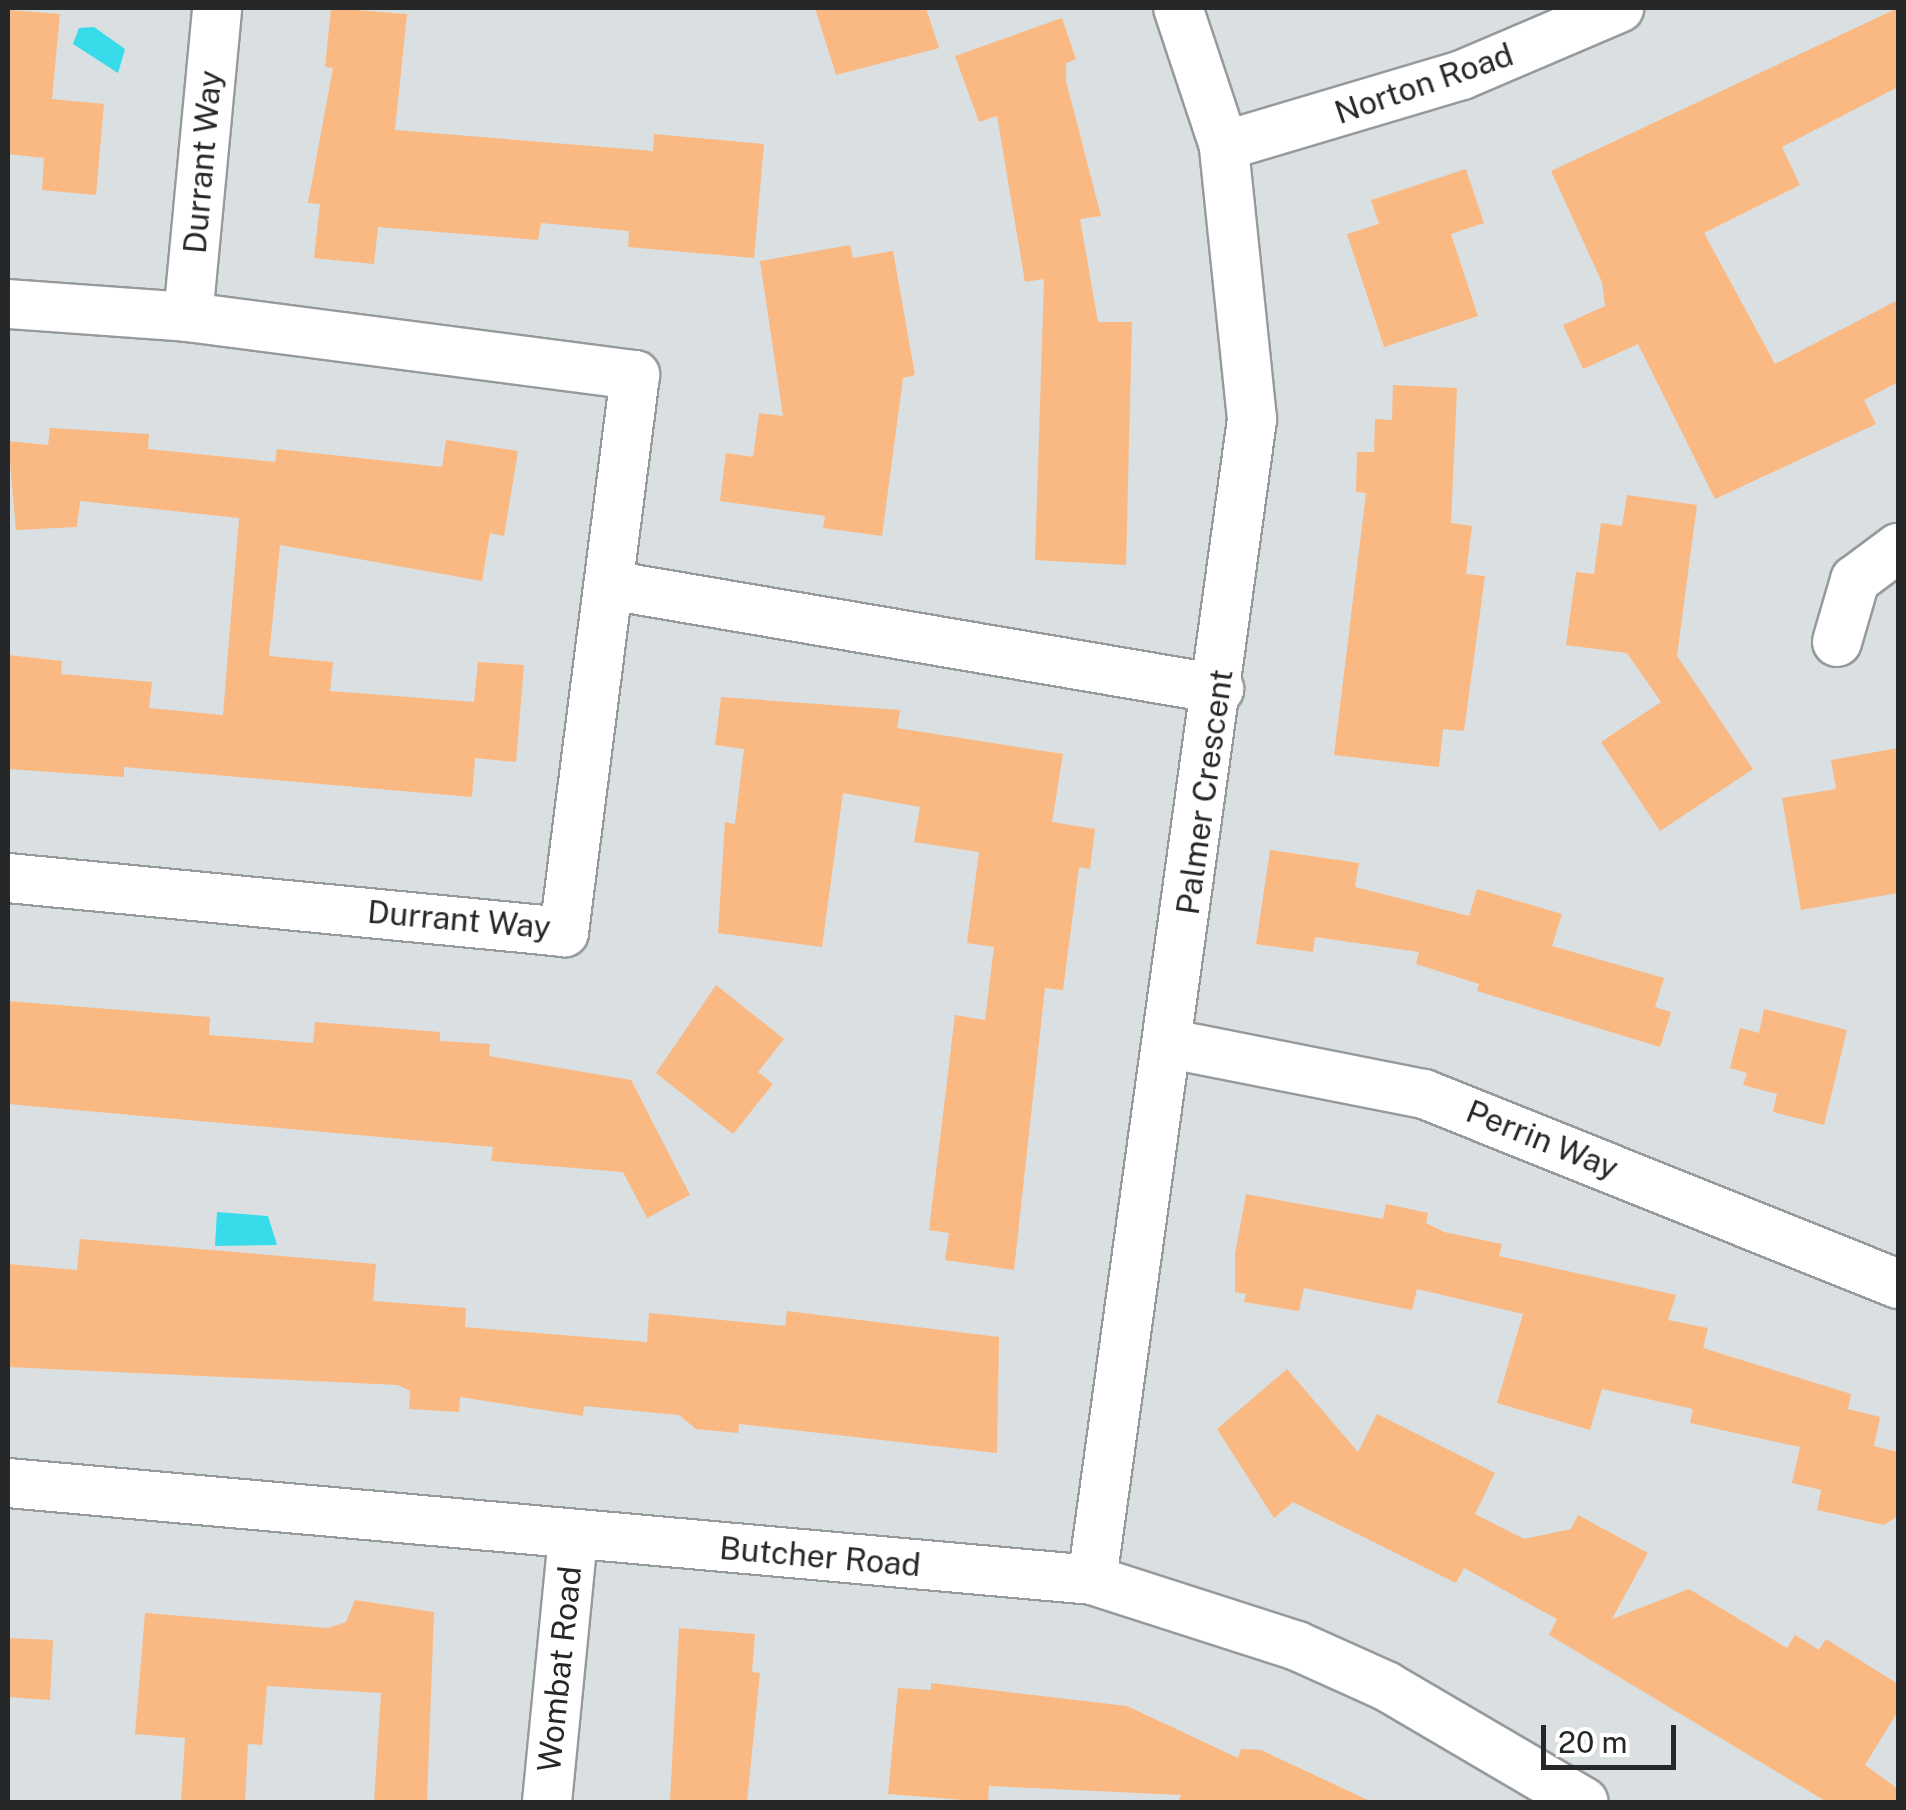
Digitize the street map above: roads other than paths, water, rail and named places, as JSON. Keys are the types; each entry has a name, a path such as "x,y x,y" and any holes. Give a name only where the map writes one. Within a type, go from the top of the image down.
{"street":[{"name":"Durrant Way","path":"188,317 217,8"},
{"name":"Palmer Crescent","path":"1092,1580 1171,1044 1252,420 1224,146 1178,8"},
{"name":"Norton Road","path":"1224,146 1462,75 1619,8"},
{"name":"Durrant Way","path":"8,304 188,317 635,376 616,586 564,932 8,878"},
{"path":"1837,642 1855,580 1898,548"},
{"path":"616,586 1219,689"},
{"name":"Perrin Way","path":"1171,1044 1424,1094 1898,1284"},
{"name":"Butcher Road","path":"8,1483 1092,1580 1297,1646 1386,1686 1555,1795"},
{"name":"Wombat Road","path":"547,1802 573,1535"}],"water":[{"path":"94,27 125,49 118,73 73,44 79,28"},
{"path":"217,1212 268,1216 277,1245 215,1246"}]}
